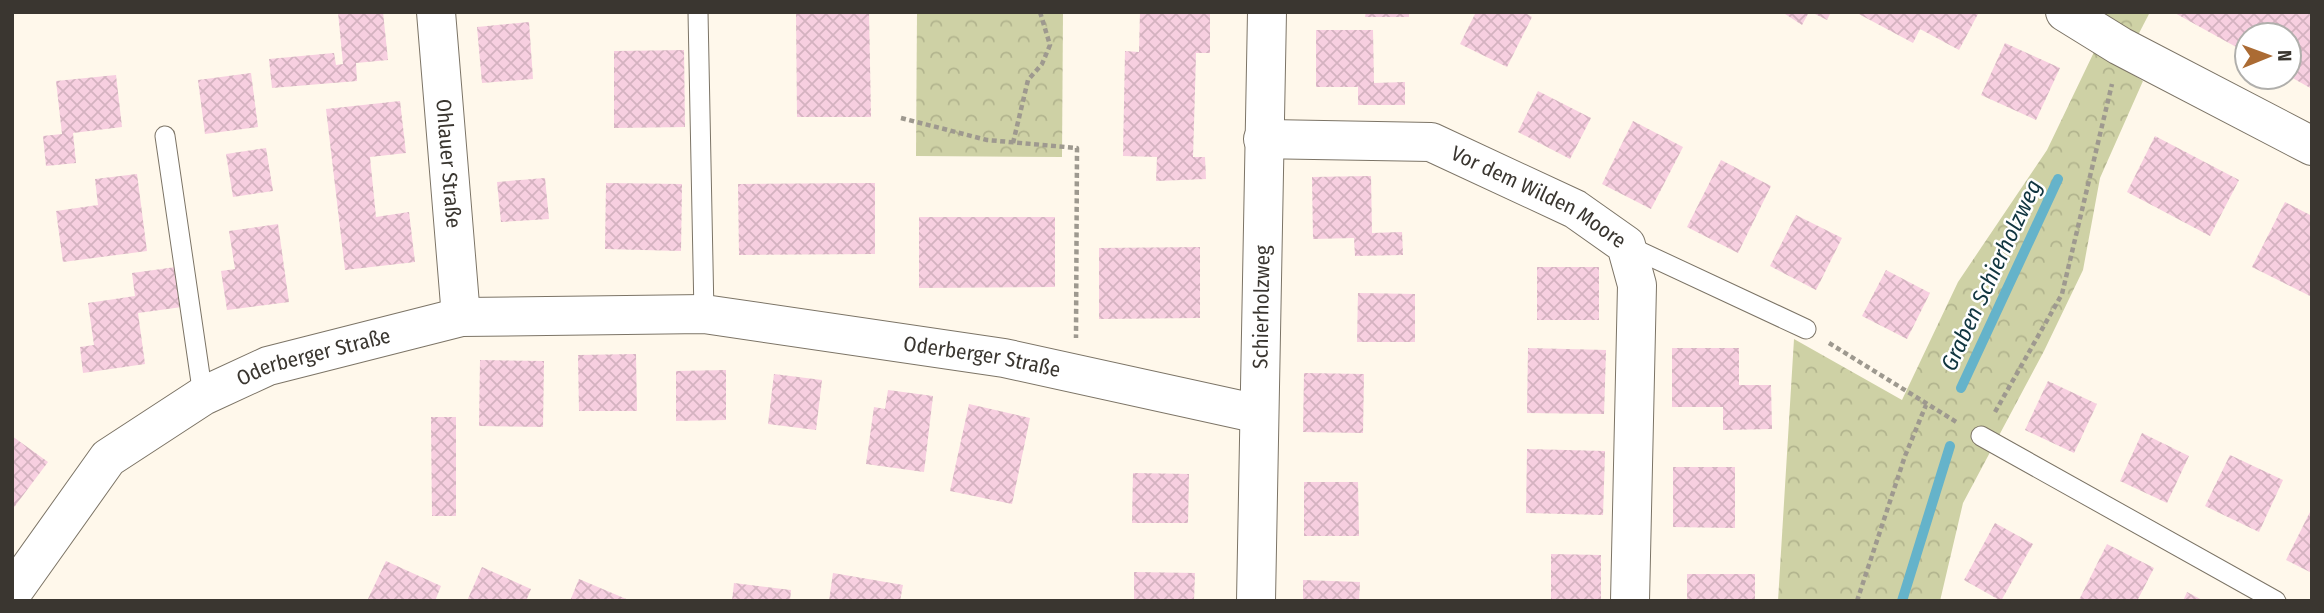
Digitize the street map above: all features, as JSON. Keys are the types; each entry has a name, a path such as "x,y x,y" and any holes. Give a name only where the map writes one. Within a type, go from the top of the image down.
{"street":[{"name":"Ohlauer Straße","path":"436,12 461,317"},
{"name":"Schierholzweg","path":"1256,601 1267,12"},
{"path":"2065,12 2120,46 2312,146"},
{"name":"Vor dem Wilden Moore","path":"1264,139 1431,142 1575,209 1626,244 1637,285 1630,601"},
{"name":"Oderberger Straße","path":"12,593 108,457 202,396 268,366 461,317 704,314 1004,358 1259,414"}],"lane":[{"path":"698,12 704,314"},
{"path":"165,136 202,396"},
{"path":"1626,244 1806,329"},
{"path":"1982,436 2276,601"}],"path":[{"path":"1013,143 1028,80 1042,64 1050,45 1040,12"},
{"path":"1806,329 1926,405 1982,436 2062,294 2120,46"},
{"path":"901,118 987,140 1077,148 1075,374"},
{"path":"1857,601 1905,457 1926,405"}],"green space":[{"path":"917,12 1063,12 1062,157 916,156"},
{"path":"2107,12 2150,12 2136,39 2105,21"},
{"path":"2095,50 2143,81 2100,178 2083,270 2044,351 1963,503 1940,601 1778,601 1794,339 1902,400 1958,282 2047,150"}],"building":[{"path":"338,12 383,12 388,60 356,63 357,81 272,88 269,59 334,53 336,65 343,64"},
{"path":"796,12 869,12 871,117 797,117"},
{"path":"1140,12 1210,12 1210,53 1196,53 1193,157 1205,157 1206,179 1156,181 1157,157 1123,156 1125,51 1139,52"},
{"path":"1366,12 1409,12 1409,17 1365,17"},
{"path":"1476,12 1524,12 1532,17 1507,67 1460,44"},
{"path":"1782,12 1809,12 1802,25"},
{"path":"1811,12 1831,12 1827,20"},
{"path":"1855,12 1979,12 1959,50 1920,29 1913,43"},
{"path":"2173,12 2306,12 2312,15 2312,89 2303,84 2303,21 2233,21 2233,45"},
{"path":"529,22 533,79 482,83 477,27"},
{"path":"1316,30 1373,30 1374,83 1405,82 1405,105 1358,105 1358,87 1316,87"},
{"path":"2005,43 2060,68 2036,120 1981,95"},
{"path":"684,50 685,127 614,128 614,51"},
{"path":"251,73 258,127 205,134 198,80"},
{"path":"116,75 122,127 73,133 76,163 46,166 43,136 62,134 56,81"},
{"path":"1538,91 1591,118 1570,159 1518,132"},
{"path":"400,101 406,153 370,157 376,217 409,212 415,262 345,270 326,109"},
{"path":"1633,121 1683,147 1651,209 1602,184"},
{"path":"2155,136 2239,180 2210,236 2127,192"},
{"path":"266,148 273,191 233,197 226,154"},
{"path":"1721,160 1771,186 1738,253 1687,227"},
{"path":"137,174 147,251 63,262 56,211 98,205 95,179"},
{"path":"1371,176 1372,233 1402,232 1403,255 1355,256 1354,238 1313,239 1312,177"},
{"path":"545,178 549,219 501,222 497,182"},
{"path":"606,183 682,184 681,251 605,249"},
{"path":"875,183 875,254 739,255 738,184"},
{"path":"2285,202 2312,216 2312,297 2252,267"},
{"path":"1796,215 1842,238 1816,290 1770,266"},
{"path":"919,217 1055,217 1055,287 919,288"},
{"path":"278,224 289,302 227,310 221,271 235,269 229,231"},
{"path":"1200,247 1200,318 1099,319 1099,248"},
{"path":"176,267 182,307 138,313 145,364 83,373 80,347 94,345 88,303 135,296 132,273"},
{"path":"1537,267 1599,267 1599,320 1537,320"},
{"path":"1886,270 1930,293 1907,339 1862,316"},
{"path":"1358,293 1415,294 1415,342 1357,342"},
{"path":"1528,348 1606,350 1604,414 1527,413"},
{"path":"1672,348 1739,348 1739,385 1771,385 1772,429 1723,430 1723,407 1672,407"},
{"path":"636,354 637,411 579,411 578,355"},
{"path":"480,360 544,361 543,427 479,426"},
{"path":"726,370 726,420 676,421 676,371"},
{"path":"1304,373 1364,374 1363,433 1303,432"},
{"path":"774,374 822,380 816,430 768,424"},
{"path":"2048,381 2097,404 2074,453 2025,430"},
{"path":"888,390 933,396 924,472 866,464 874,407 885,409"},
{"path":"969,404 1030,418 1012,504 950,491"},
{"path":"431,417 456,417 456,516 432,516"},
{"path":"2142,433 2189,456 2167,503 2120,481"},
{"path":"12,436 48,462 12,510"},
{"path":"1527,449 1605,451 1603,515 1526,513"},
{"path":"2230,455 2283,480 2259,532 2205,506"},
{"path":"1673,467 1735,467 1735,528 1673,527"},
{"path":"1133,473 1189,474 1188,523 1132,523"},
{"path":"1304,482 1358,482 1359,536 1304,536"},
{"path":"2312,508 2312,573 2286,560"},
{"path":"1995,523 2033,544 2001,601 1964,580"},
{"path":"2107,544 2154,568 2137,601 2079,600"},
{"path":"1551,554 1601,555 1601,601 1551,601"},
{"path":"386,561 441,586 435,601 367,601"},
{"path":"482,567 531,589 526,601 467,601"},
{"path":"1134,572 1195,573 1194,601 1134,601"},
{"path":"833,573 903,585 900,601 829,601"},
{"path":"1687,574 1755,574 1755,601 1687,601"},
{"path":"579,579 631,601 570,601"},
{"path":"1303,580 1360,582 1359,601 1303,601"},
{"path":"734,583 791,590 790,601 732,601"},
{"path":"2187,592 2204,601 2183,601"}],"waterway":[{"name":"Graben Schierholzweg","path":"1961,388 2058,179"},
{"name":"Graben Schierholzweg","path":"1902,601 1950,446"}]}
